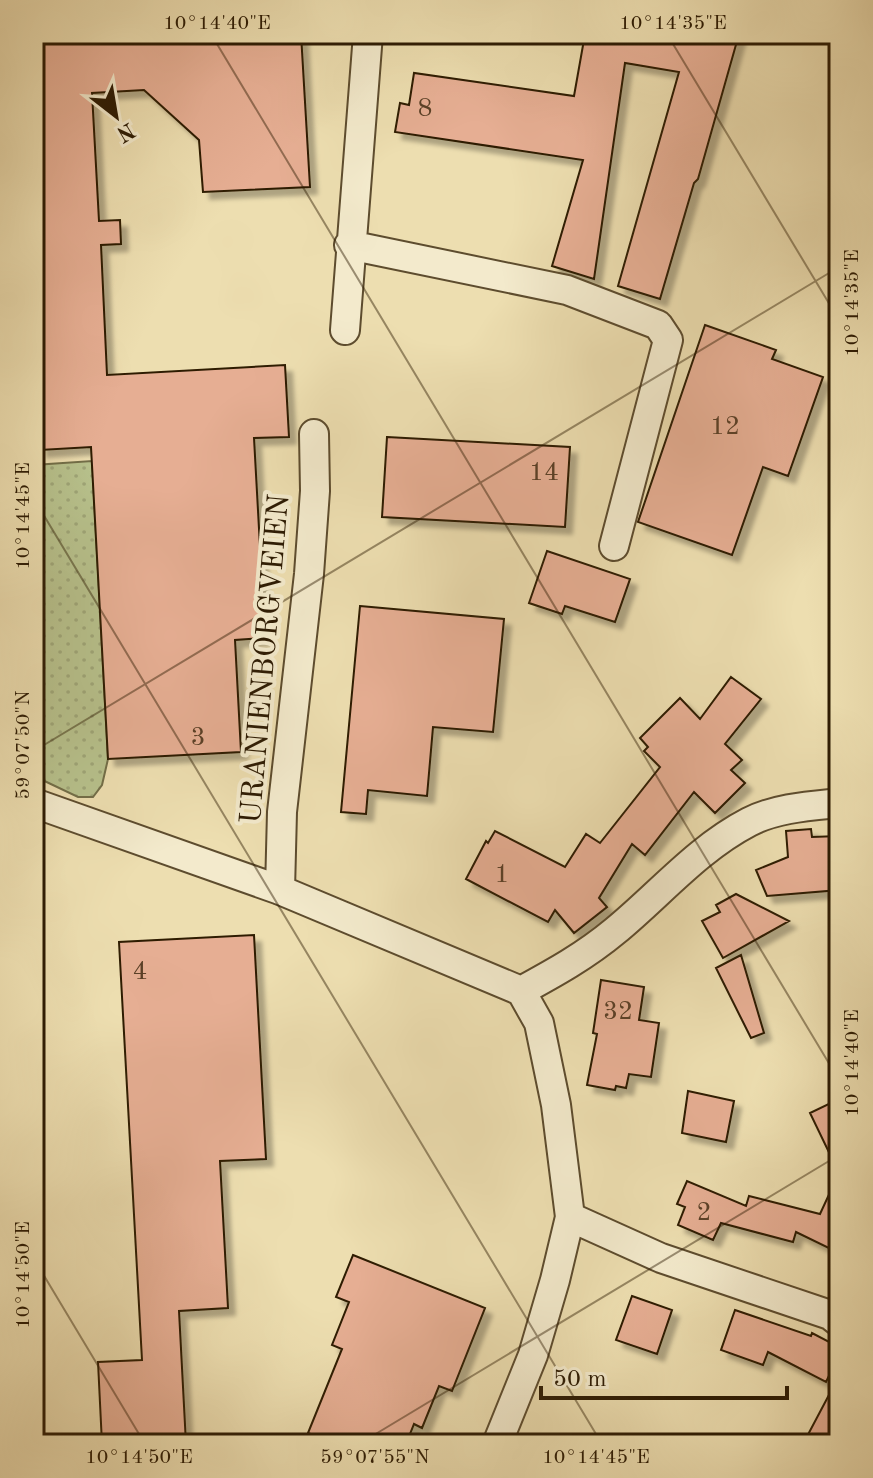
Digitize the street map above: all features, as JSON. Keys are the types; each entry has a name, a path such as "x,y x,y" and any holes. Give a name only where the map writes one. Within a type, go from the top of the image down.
{"street":[{"path":"345,330 349,245 368,34"},
{"path":"349,245 567,290 658,325 668,340 614,546"},
{"name":"URANIENBORGVEIEN","path":"280,890 282,812 309,574 315,491 314,434"},
{"path":"34,803 280,890 521,991 539,1023 556,1105 570,1217 533,1355 497,1444"},
{"path":"521,991 575,962 707,849 750,821 792,808 839,803"},
{"path":"570,1217 661,1258 830,1315 839,1322"}],"green space":[{"path":"92,461 108,759 102,785 93,797 78,797 34,776 34,465"}],"building":[{"path":"34,34 301,34 310,187 203,192 199,140 144,90 92,93 99,221 120,220 121,244 101,245 107,375 285,365 289,437 254,438 265,638 235,640 241,752 108,759 91,447 40,450 34,340"},
{"path":"585,34 739,34 660,299 618,286 679,72 625,63 594,279 552,266 583,160 395,132 400,103 409,105 414,73 574,96"},
{"path":"705,325 776,350 772,359 823,377 788,476 763,467 732,555 638,522"},
{"path":"387,437 570,447 565,527 382,517"},
{"path":"547,551 630,579 615,622 565,606 562,614 529,603"},
{"path":"360,606 504,619 493,732 433,727 427,796 368,790 366,814 341,812"},
{"path":"731,677 761,699 725,744 742,760 731,770 745,783 715,813 694,792 645,855 632,844 599,898 607,907 574,933 555,910 548,922 466,879 486,841 488,843 495,831 565,867 586,834 600,843 660,767 644,751 648,747 640,738 680,698 700,719"},
{"path":"811,829 812,837 839,836 839,890 767,896 756,870 788,857 786,831"},
{"path":"736,894 789,921 723,958 702,921 720,912 716,905"},
{"path":"254,935 266,1159 220,1161 228,1308 179,1311 186,1444 102,1444 98,1362 142,1360 119,942"},
{"path":"741,955 764,1033 751,1038 716,968"},
{"path":"601,980 644,987 639,1020 659,1023 651,1077 629,1074 626,1088 616,1086 615,1090 587,1085 597,1034 593,1033"},
{"path":"688,1091 734,1101 726,1142 682,1133"},
{"path":"839,1099 839,1173 810,1113"},
{"path":"839,1173 839,1253 796,1232 793,1242 721,1223 713,1240 678,1225 685,1207 677,1204 687,1181 746,1206 749,1196 820,1214"},
{"path":"353,1255 485,1308 452,1391 439,1386 422,1428 414,1424 406,1444 336,1444 308,1433 342,1349 332,1345 349,1302 336,1297"},
{"path":"632,1296 672,1310 657,1354 616,1340"},
{"path":"735,1310 811,1336 812,1333 839,1347 839,1355 826,1382 768,1352 763,1365 721,1350"},
{"path":"839,1376 839,1444 803,1444"}]}
